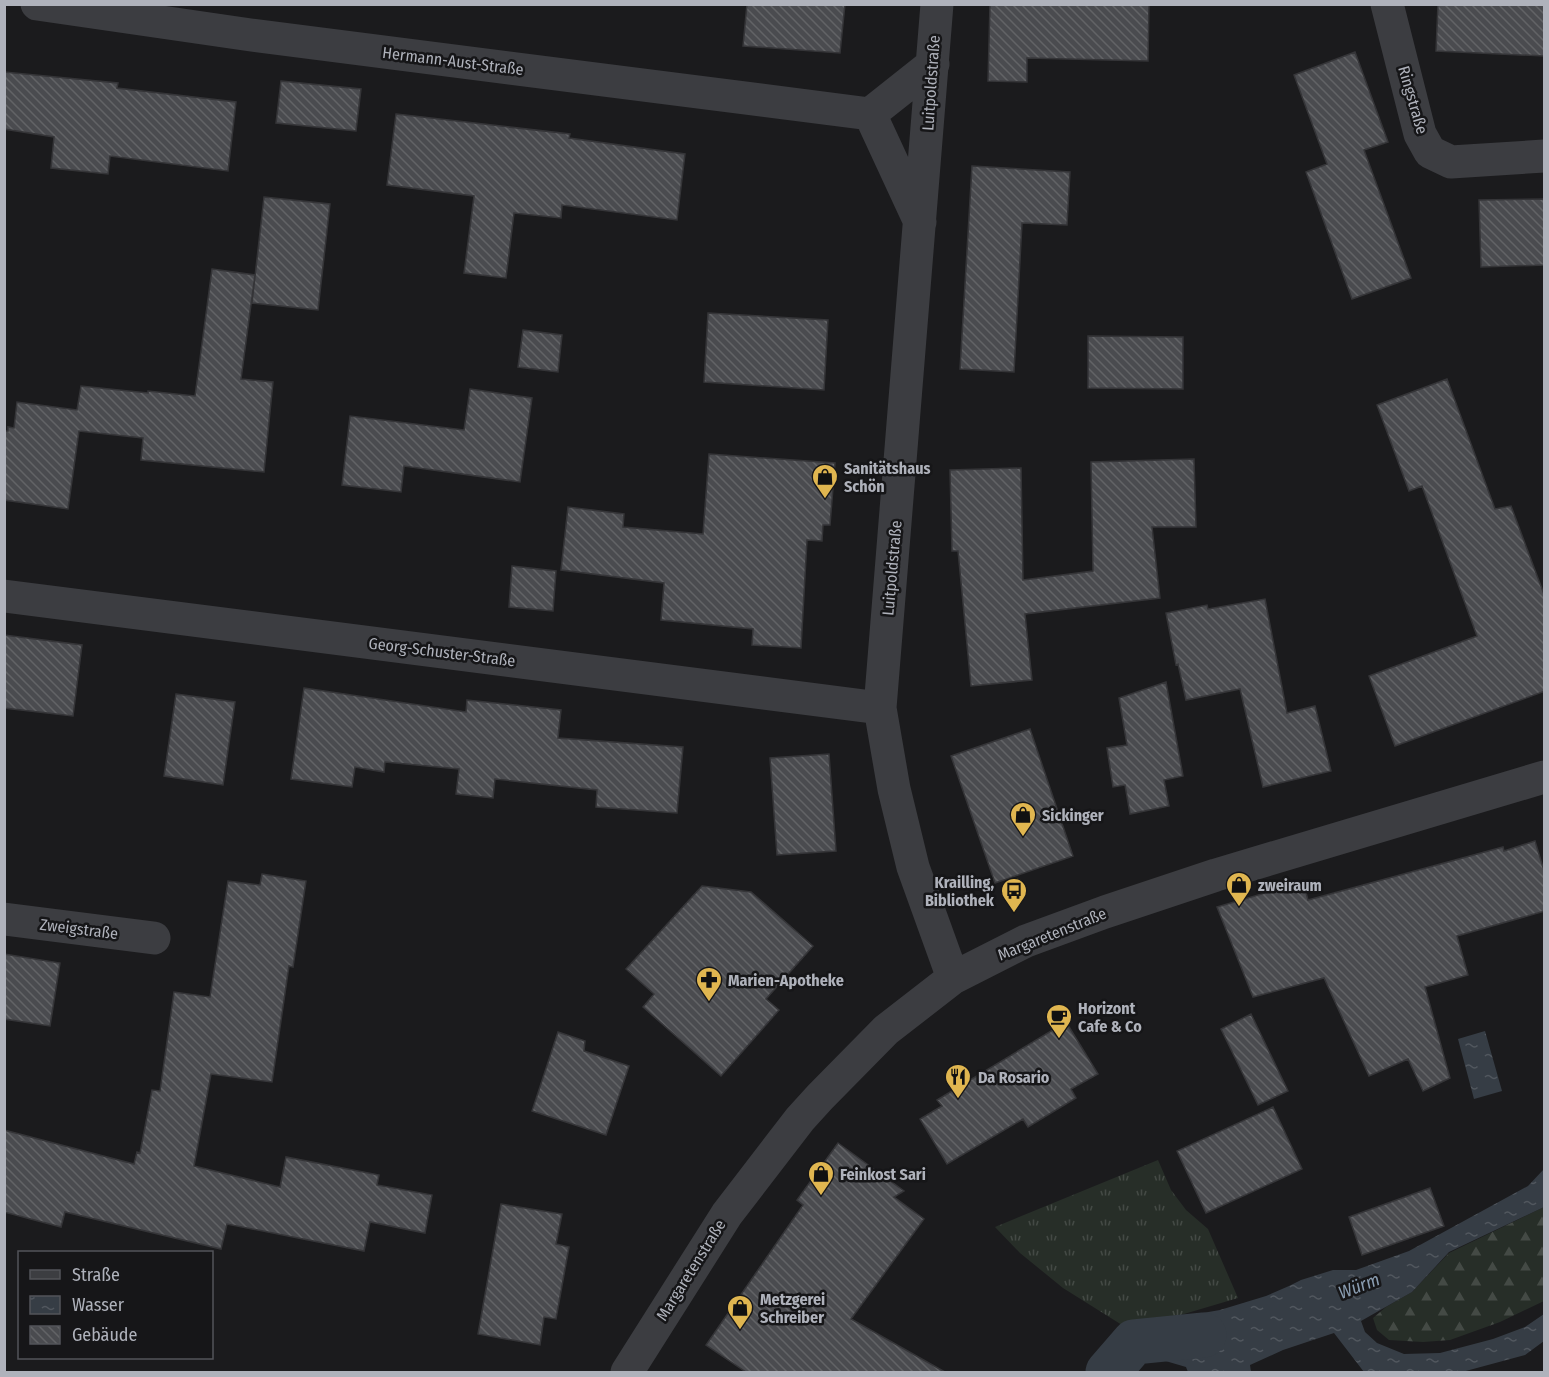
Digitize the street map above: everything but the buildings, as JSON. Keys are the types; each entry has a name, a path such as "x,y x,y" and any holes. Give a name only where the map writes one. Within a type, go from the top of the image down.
{"street":[{"name":"Hermann-Aust-Straße","path":"37,4 251,35 870,114"},
{"name":"Luitpoldstraße","path":"937,4 880,708 894,789 913,867 953,978"},
{"name":"Ringstraße","path":"1387,4 1420,134 1430,152 1451,162 1545,156"},
{"path":"920,223 870,114 933,64"},
{"name":"Georg-Schuster-Straße","path":"4,596 880,708"},
{"name":"Margaretenstraße","path":"627,1372 727,1214 800,1119 886,1030 953,978 1026,941 1124,906 1216,875 1545,777"},
{"name":"Zweigstraße","path":"4,919 154,938"}],"green space":[{"path":"1158,1160 1171,1190 1186,1210 1208,1229 1238,1298 1130,1330 1063,1288 1020,1253 995,1227"},
{"path":"1544,1207 1544,1301 1500,1322 1450,1340 1423,1342 1389,1340 1377,1330 1373,1318 1386,1307 1412,1292 1449,1253"}],"water":[{"path":"1485,1031 1502,1091 1474,1099 1458,1039"},
{"name":"Würm","path":"1544,1169 1544,1207 1449,1252 1412,1292 1361,1321 1365,1332 1377,1343 1404,1354 1440,1353 1493,1339 1525,1327 1544,1314 1544,1341 1525,1355 1462,1372 1364,1372 1334,1333 1283,1350 1250,1365 1251,1372 1188,1372 1186,1367 1152,1357 1144,1332 1168,1319 1220,1310 1266,1296 1301,1280 1333,1270 1356,1270 1409,1251 1528,1186"}],"waterway":[{"path":"1108,1372 1134,1342 1204,1335"}],"place":[{"name":"Sanitätshaus Schön","path":"825,500"},
{"name":"Sickinger","path":"1023,838"},
{"name":"zweiraum","path":"1239,908"},
{"name":"Krailling, Bibliothek","path":"1014,914"},
{"name":"Marien-Apotheke","path":"709,1003"},
{"name":"Horizont Cafe & Co","path":"1059,1040"},
{"name":"Da Rosario","path":"958,1100"},
{"name":"Feinkost Sari","path":"821,1197"},
{"name":"Metzgerei Schreiber","path":"740,1331"}]}
